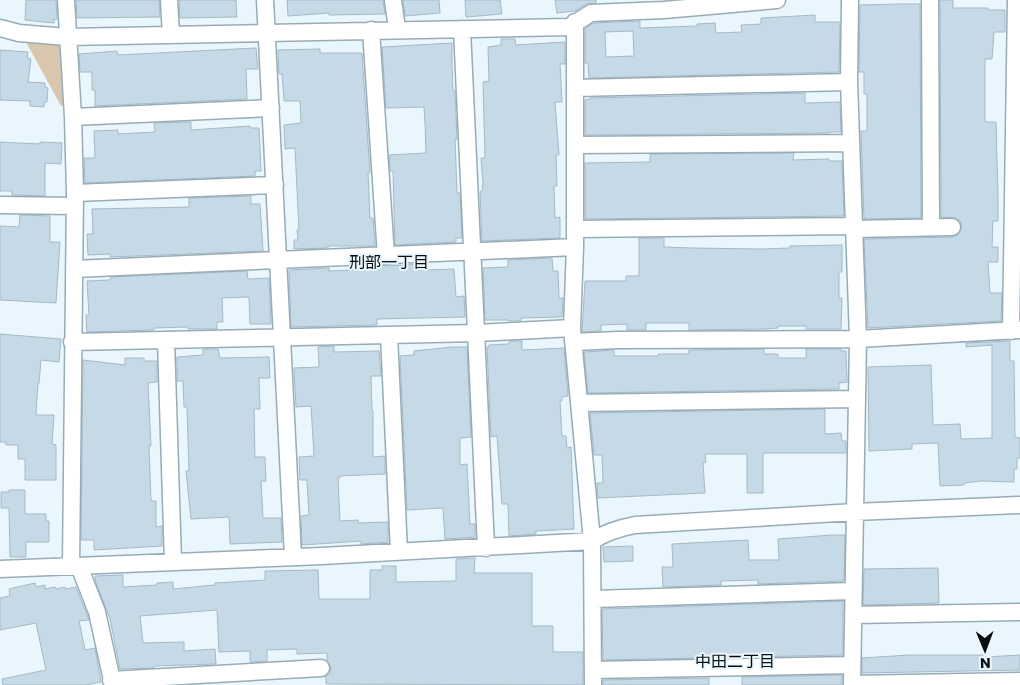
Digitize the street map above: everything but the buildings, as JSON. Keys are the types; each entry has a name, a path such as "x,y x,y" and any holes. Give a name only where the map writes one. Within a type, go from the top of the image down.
{"street":[{"path":"66,0 67,37 74,117 75,199 72,342 75,566 98,612 112,682 321,668"},
{"path":"169,0 171,35"},
{"path":"266,0 293,557"},
{"path":"393,0 397,29"},
{"path":"0,28 19,33 67,37 569,27 591,6 777,0"},
{"path":"850,0 850,82 858,339 852,685 1020,681"},
{"path":"930,0 931,227"},
{"path":"72,342 477,333 572,335 618,340 858,339 1016,331 1016,0"},
{"path":"575,22 575,247 572,335 592,541 593,678 852,665"},
{"path":"462,29 486,548"},
{"path":"372,30 386,256"},
{"path":"575,88 850,82"},
{"path":"74,117 271,108"},
{"path":"575,145 852,143"},
{"path":"0,205 275,185"},
{"path":"574,229 952,227"},
{"path":"74,269 575,247"},
{"path":"389,335 399,552"},
{"path":"166,340 173,562"},
{"path":"579,403 857,400"},
{"path":"0,569 486,548 592,541 604,533 635,525 1020,504"},
{"path":"593,599 854,591"},
{"path":"853,615 1020,612"}],"shaded area":[{"path":"26,42 55,42 62,49 65,104 61,106"}],"district":[{"name":"刑部一丁目","path":"389,262"},
{"name":"中田二丁目","path":"735,661"}]}
